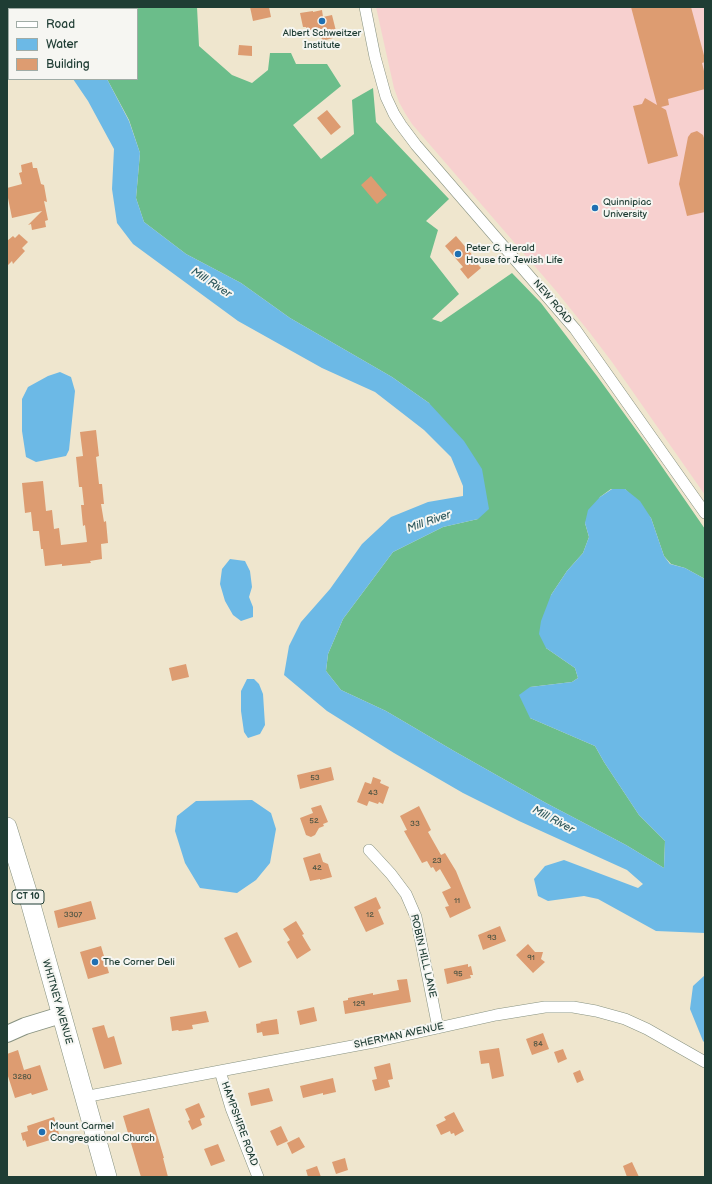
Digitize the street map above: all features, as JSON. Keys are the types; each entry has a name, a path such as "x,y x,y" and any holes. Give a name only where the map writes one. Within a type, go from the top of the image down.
{"highway":[{"name":"WHITNEY AVENUE","path":"7,827 107,1177"}],"main road":[{"path":"7,1034 25,1026 61,1015"}],"street":[{"name":"NEW ROAD","path":"365,7 375,57 386,97 401,125 416,145 576,330 705,513"},
{"name":"ROBIN HILL LANE","path":"369,850 391,874 406,894 416,917 438,1028"},
{"name":"SHERMAN AVENUE","path":"84,1097 379,1041 523,1010 545,1007 573,1007 596,1011 625,1019 647,1028 705,1062"},
{"name":"HAMPSHIRE ROAD","path":"220,1071 231,1108 258,1177"}],"shaded area":[{"name":"Quinnipiac University","path":"376,7 705,7 705,495 590,333 557,292 412,124 399,102 394,88"}],"green space":[{"path":"53,7 197,7 199,46 232,75 252,83 268,70 270,53 291,53 296,64 327,64 341,86 293,125 321,159 354,134 352,100 373,88 376,122 449,199 426,221 438,230 430,257 459,294 432,319 441,322 512,273 541,303 597,376 647,445 705,529 705,579 685,568 671,564 664,556 651,518 625,489 611,489 600,497 585,523 589,537 583,553 567,571 551,595 546,648 575,668 578,678 572,682 530,687 530,718 595,746 639,815 665,841 664,868 626,845 546,803 386,711 341,690 326,671 328,654 343,619 393,552 443,527 478,519 429,403 392,377 290,318 241,283 186,254 144,222 136,198 140,153 129,120 108,80 138,80 138,8"}],"water":[{"name":"Mill River","path":"74,80 108,80 129,121 140,153 136,198 144,222 186,254 241,283 290,318 392,377 429,403 464,441 482,469 489,509 478,519 443,527 393,552 343,619 328,654 326,671 341,690 386,711 546,803 626,845 664,868 665,841 639,815 595,746 530,718 519,695 530,687 572,682 578,678 575,668 546,648 539,634 541,621 551,595 567,571 583,553 589,537 585,523 588,510 600,497 612,489 625,489 640,501 651,518 664,556 670,564 685,568 705,579 705,933 656,931 598,899 584,896 548,901 538,896 534,879 545,866 564,860 638,888 643,884 627,870 519,821 463,793 394,753 327,711 284,675 289,646 301,622 330,589 362,544 391,517 428,502 463,496 463,486 451,457 424,430 375,392 322,368 238,321 133,244 117,223 112,189 114,149 88,101"},
{"path":"60,372 71,377 75,391 69,450 66,456 36,462 26,457 22,431 22,399 28,387 48,376"},
{"path":"230,559 245,561 250,571 252,587 249,597 253,607 253,617 241,621 233,615 225,601 220,584 222,569"},
{"path":"247,679 254,679 259,684 263,694 265,725 260,734 248,738 244,732 241,711 241,691"},
{"path":"252,800 271,813 276,829 270,863 256,880 237,893 200,888 185,863 175,831 177,816 196,801"},
{"path":"705,975 705,1043 690,1009 693,986"}],"building":[{"path":"250,7 269,7 271,17 253,21"},
{"path":"631,7 691,7 705,59 705,62 702,63 705,75 705,89 668,99 669,105 661,107 666,110 678,156 648,164 633,106 642,104 645,98 657,105"},
{"path":"322,10 323,17 332,15 336,31 331,32 333,38 322,41 320,28 307,31 306,27 303,27 300,13"},
{"path":"239,45 252,46 252,56 238,55"},
{"path":"327,110 341,127 331,135 317,118"},
{"path":"697,131 703,135 705,141 705,212 687,216 679,184 688,137 691,133"},
{"path":"32,162 33,168 37,168 41,184 44,185 47,202 44,201 48,220 45,221 46,227 32,230 31,224 28,225 42,211 12,218 7,188 22,184 19,173 22,172 21,165"},
{"path":"371,176 387,195 377,204 361,185"},
{"path":"19,234 28,242 22,248 25,251 13,264 12,261 7,266 7,241 13,236 15,238"},
{"path":"456,236 475,258 473,259 481,268 468,279 460,269 463,267 445,246"},
{"path":"96,430 99,456 96,457 99,484 102,484 104,504 101,504 104,522 106,521 108,543 101,544 102,559 90,561 91,563 45,566 39,531 33,531 31,512 25,513 22,483 43,481 46,511 52,510 54,529 59,528 61,545 87,542 85,525 83,526 81,505 84,505 82,487 79,487 76,457 83,456 80,432"},
{"path":"186,664 189,677 172,681 169,668"},
{"path":"331,767 334,780 300,789 297,775"},
{"path":"373,777 381,780 380,783 389,787 383,804 369,801 367,806 357,802 365,782 371,784"},
{"path":"321,805 328,822 319,828 315,835 311,837 306,835 300,818 313,813 311,808"},
{"path":"419,806 431,830 428,832 441,855 445,853 456,871 471,908 450,918 445,907 449,906 442,892 451,888 440,869 436,872 433,867 431,868 427,861 422,863 404,831 407,830 400,816"},
{"path":"320,853 323,862 328,864 332,877 310,881 303,858"},
{"path":"376,897 381,908 378,910 384,924 366,932 354,907"},
{"path":"91,901 96,919 58,928 54,911"},
{"path":"296,921 311,950 297,959 287,942 290,940 283,929"},
{"path":"500,926 506,941 483,950 478,935"},
{"path":"237,932 252,962 239,968 224,938"},
{"path":"528,944 535,952 543,952 541,959 545,962 533,973 516,955"},
{"name":"The Corner Deli","path":"101,946 109,973 88,979 80,952"},
{"path":"468,964 468,967 471,966 473,975 470,975 471,978 447,984 444,969"},
{"path":"407,979 411,1002 345,1014 343,1001 348,1000 348,998 399,990 397,980"},
{"path":"314,1007 317,1021 300,1025 297,1011"},
{"path":"206,1011 209,1022 192,1025 193,1029 172,1031 170,1017"},
{"path":"277,1019 279,1034 263,1036 262,1032 257,1033 256,1024"},
{"path":"104,1025 108,1038 114,1036 122,1064 104,1069 92,1028"},
{"path":"543,1033 549,1049 532,1055 526,1039"},
{"path":"499,1048 504,1076 492,1079 489,1063 481,1064 479,1051"},
{"path":"563,1049 567,1059 558,1063 554,1052"},
{"path":"18,1050 24,1070 40,1065 48,1090 15,1098 7,1073 7,1054"},
{"path":"390,1063 393,1079 388,1080 390,1087 375,1091 372,1080 377,1079 374,1067"},
{"path":"580,1070 584,1080 577,1083 573,1073"},
{"path":"333,1078 336,1092 323,1095 323,1093 303,1098 300,1086"},
{"path":"269,1088 273,1101 251,1106 248,1093"},
{"path":"199,1103 205,1117 200,1119 202,1125 192,1130 188,1121 190,1120 185,1109"},
{"path":"149,1108 168,1177 141,1177 123,1116"},
{"path":"454,1112 464,1131 455,1136 454,1133 451,1134 450,1131 441,1135 436,1125 446,1120 444,1117"},
{"name":"Mount Carmel Congregational Church","path":"54,1117 60,1137 27,1147 25,1140 23,1141 21,1133 28,1131 27,1126"},
{"path":"281,1126 288,1141 277,1146 270,1131"},
{"path":"299,1137 305,1147 292,1154 287,1143"},
{"path":"218,1144 225,1161 211,1166 204,1149"},
{"path":"345,1158 348,1170 336,1174 332,1162"},
{"path":"632,1162 639,1177 627,1177 623,1166"},
{"path":"317,1166 321,1177 308,1177 306,1170"}],"place":[{"name":"Albert Schweitzer Institute","path":"322,21"},
{"name":"Quinnipiac University","path":"595,208"},
{"name":"Peter C. Herald House for Jewish Life","path":"458,254"},
{"name":"The Corner Deli","path":"95,962"},
{"name":"Mount Carmel Congregational Church","path":"42,1132"}]}
